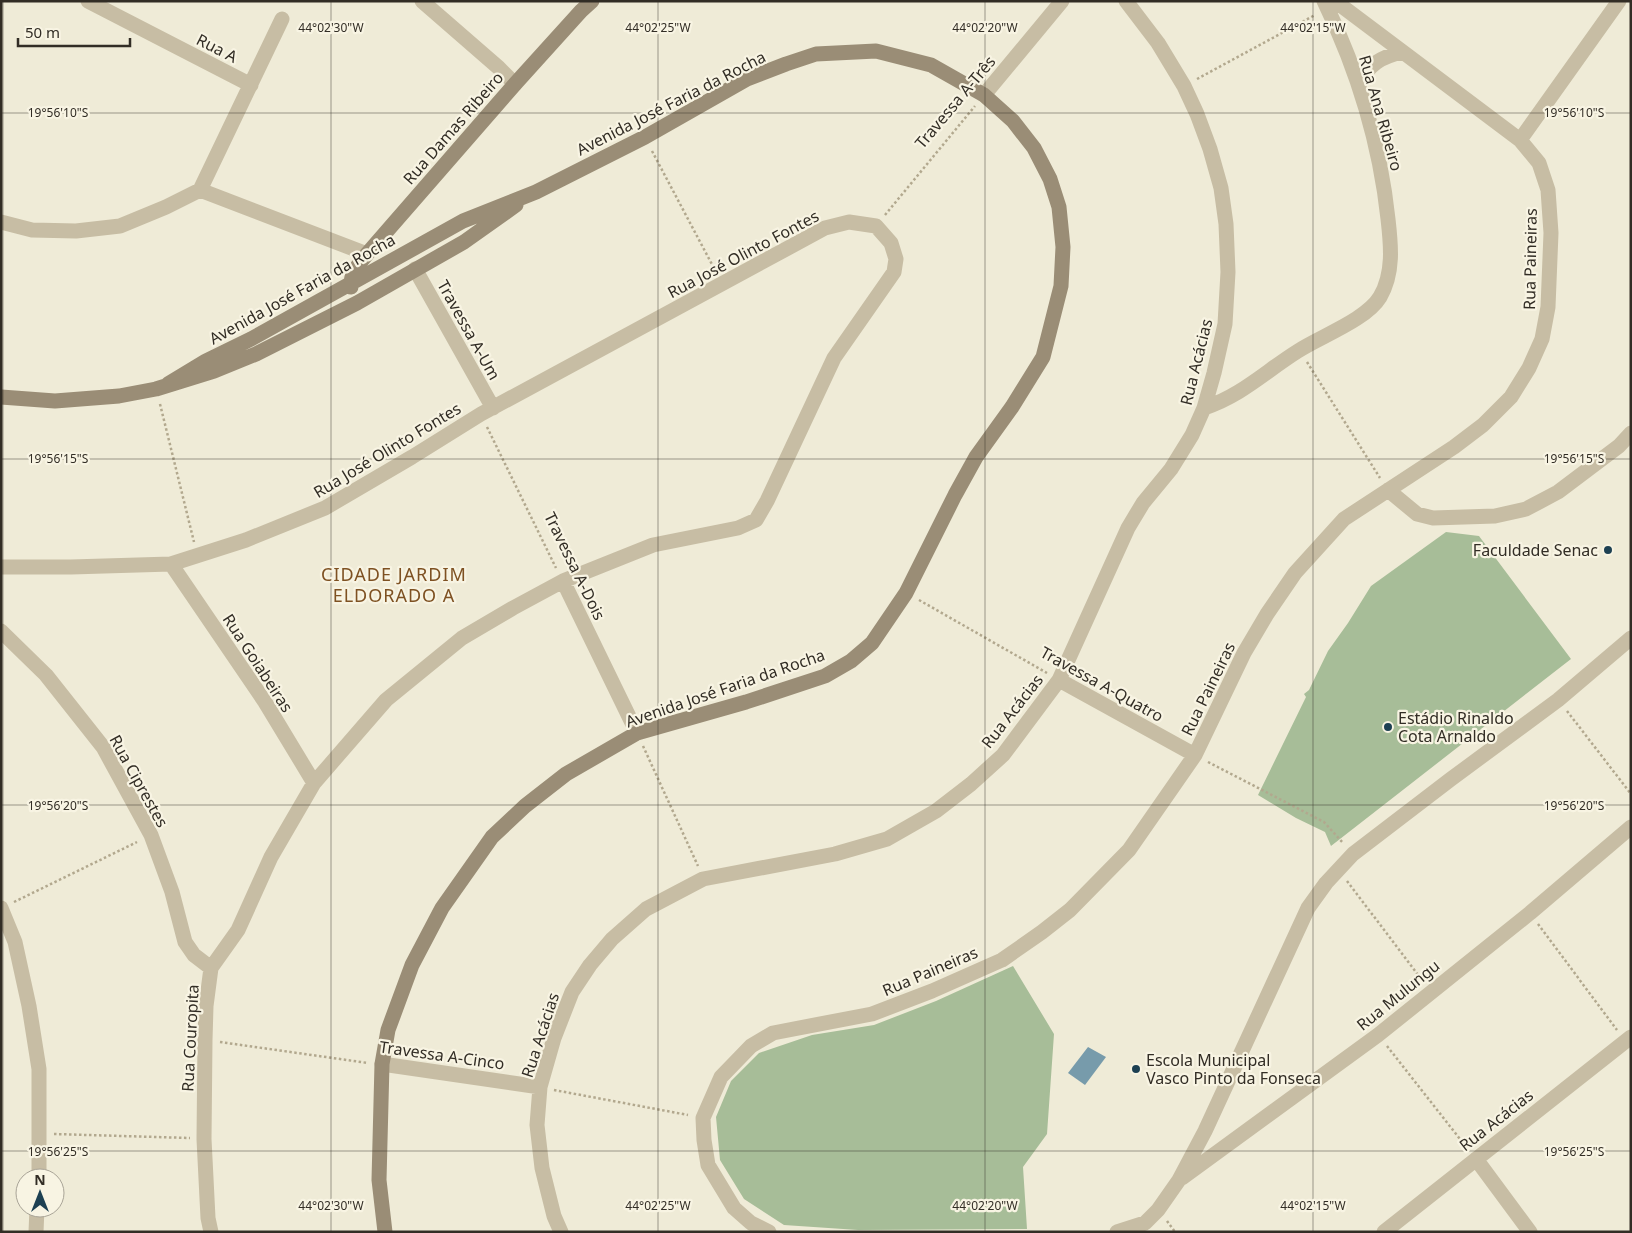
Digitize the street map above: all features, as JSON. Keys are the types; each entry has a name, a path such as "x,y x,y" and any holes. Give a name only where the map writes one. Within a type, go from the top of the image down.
{"street":[{"name":"Rua A","path":"88,1 250,85"},
{"path":"422,1 515,84"},
{"name":"Rua Damas Ribeiro","path":"313,325 346,300 350,293 353,271 515,84 592,1"},
{"name":"Travessa A-Três","path":"984,95 1062,1"},
{"name":"Rua Acácias","path":"560,1232 542,1168 537,1124 540,1087 554,1038 572,992 590,964 612,939 646,909 703,878 835,854 887,839 936,810 971,784 1003,755 1059,680 1128,528 1143,503 1171,468 1192,435 1204,408 1225,324 1228,272 1226,224 1221,188 1210,149 1184,86 1158,43 1126,1"},
{"path":"1520,140 1618,2"},
{"name":"Rua Paineiras","path":"769,1232 751,1223 734,1208 708,1165 703,1118 721,1077 751,1046 773,1033 872,1014 924,995 1002,960 1070,910 1129,850 1195,755 1244,653 1267,614 1295,573 1344,519 1454,447 1484,425 1511,397 1529,368 1542,339 1548,306 1551,233 1548,190 1539,163 1520,140 1403,52 1329,4"},
{"name":"Rua Ana Ribeiro","path":"1204,408 1237,394 1270,369 1300,350 1364,314 1379,299 1387,283 1390,265 1389,229 1379,155 1358,84 1329,4"},
{"name":"Rua A","path":"200,190 282,19"},
{"name":"Avenida José Faria da Rocha","path":"162,386 206,361 252,339 463,221 536,192 645,137 747,80 816,54 876,50 931,64 984,95 1013,121 1034,148 1050,179 1059,207 1063,247 1061,286 1043,357 1012,407 976,457 906,593 872,643 851,661 825,676 746,702 637,733 566,774 525,806 492,837 442,908 412,965 388,1030 382,1064 379,1180 385,1232"},
{"path":"1358,84 1365,72 1376,62 1388,55 1403,52"},
{"path":"1,222 32,230 76,231 120,226 166,207 200,190 367,254"},
{"name":"Avenida José Faria da Rocha","path":"1,397 55,401 119,396 214,371 256,354 357,303 464,242 536,192"},
{"path":"415,269 416,260 463,221"},
{"name":"Rua José Olinto Fontes","path":"1,567 171,564 246,540 325,508 487,411 825,228 849,222 876,226"},
{"path":"314,783 386,700 462,638 563,581 653,545 738,528 756,520 767,501 834,358 894,272 896,259 891,244 876,226"},
{"name":"Travessa A-Um","path":"415,269 487,411"},
{"path":"1388,490 1416,514 1432,518 1495,516 1526,509 1558,492 1619,446 1631,433"},
{"name":"Rua Goiabeiras","path":"171,564 265,702 314,783"},
{"name":"Travessa A-Dois","path":"563,581 637,733"},
{"name":"Rua Ciprestes","path":"1,631 46,675 103,747 151,835 172,892 185,942 194,955 211,968"},
{"path":"1117,1232 1145,1223 1158,1210 1179,1180 1205,1131 1308,908 1326,883 1353,854 1558,700 1631,638"},
{"name":"Travessa A-Quatro","path":"1059,680 1195,755"},
{"name":"Rua Couropita","path":"211,1232 208,1218 204,1138 206,1006 211,968 238,930 271,857 314,783"},
{"name":"Rua Mulungu","path":"1179,1180 1378,1035 1530,913 1631,827"},
{"path":"1,908 15,942 29,1006 39,1070 39,1168"},
{"name":"Rua Acácias","path":"1384,1232 1628,1039"},
{"name":"Travessa A-Cinco","path":"382,1064 540,1087"},
{"path":"1476,1159 1530,1232"},
{"path":"36,1232 37,1218"}],"path":[{"path":"1184,86 1329,4"},
{"name":"Travessa A-Três","path":"876,226 984,95"},
{"path":"645,137 722,284"},
{"path":"1300,350 1388,490"},
{"path":"162,386 197,555"},
{"name":"Travessa A-Dois","path":"487,411 563,581"},
{"name":"Travessa A-Quatro","path":"906,593 1059,680"},
{"path":"1558,700 1631,794"},
{"path":"637,733 703,878"},
{"path":"1195,755 1324,822 1353,854"},
{"path":"1,908 151,835"},
{"path":"1339,869 1431,991"},
{"path":"1530,913 1628,1039"},
{"path":"1378,1035 1476,1159"},
{"name":"Travessa A-Cinco","path":"205,1040 382,1064"},
{"path":"540,1087 703,1118"},
{"path":"40,1134 204,1138"}],"green space":[{"name":"Estádio Rinaldo Cota Arnaldo","path":"1446,532 1479,536 1571,659 1331,846 1325,832 1296,818 1258,795 1306,697 1304,694 1309,690 1328,651 1371,586"},
{"path":"1013,966 1054,1034 1047,1134 1023,1167 1027,1229 858,1230 784,1225 744,1199 720,1160 716,1117 731,1081 759,1053 812,1035 874,1025 936,1001"}],"water":[{"path":"1088,1047 1106,1057 1085,1085 1068,1073"}],"place":[{"name":"Faculdade Senac","path":"1608,550"},
{"name":"Estádio Rinaldo Cota Arnaldo","path":"1388,727"},
{"name":"Escola Municipal Vasco Pinto da Fonseca","path":"1136,1069"}],"district":[{"name":"CIDADE JARDIM ELDORADO A","path":"394,585"}]}
